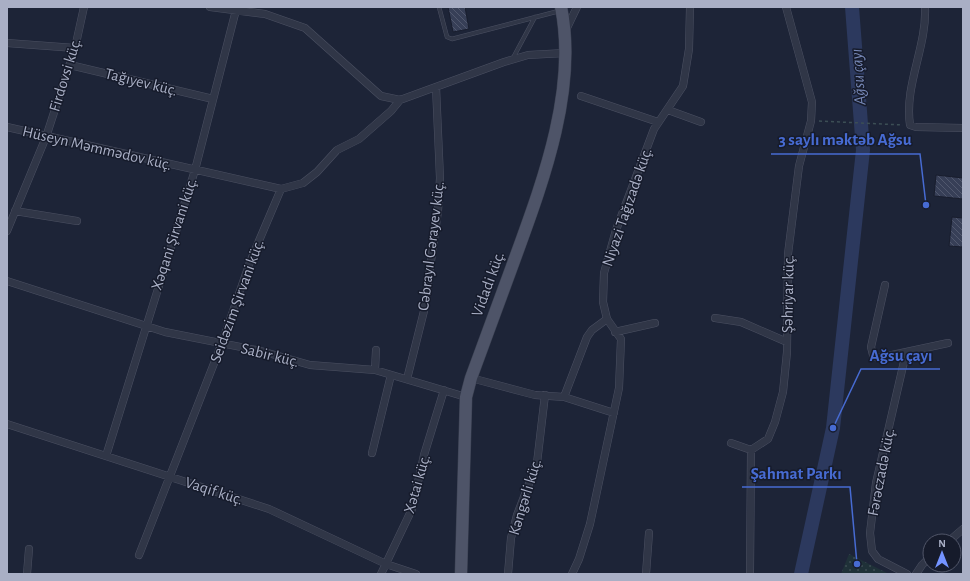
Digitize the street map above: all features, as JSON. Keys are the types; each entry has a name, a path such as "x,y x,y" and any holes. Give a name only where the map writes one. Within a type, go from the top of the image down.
{"main road":[{"name":"Vidadi küç.","path":"461,574 466,397 471,378 527,226 547,162 560,107 565,53 565,32 562,9"}],"street":[{"name":"Firdovsi küç.","path":"7,231 46,137 70,65 84,7"},
{"path":"210,7 265,14 305,28 381,96 400,100"},
{"path":"565,32 577,7"},
{"name":"Niyazi Tağızadə küç.","path":"572,574 579,559 590,524 619,388 622,353 621,339 607,319 603,302 604,273 616,230 658,122 668,110 683,86 689,49 690,7"},
{"name":"Şəhriyar küç.","path":"751,450 768,439 775,422 783,392 787,342 788,254 799,166 811,121 812,102 786,7"},
{"path":"925,7 923,37 910,99 910,125 916,127 963,128"},
{"name":"Xəqani Şirvani küç.","path":"106,456 195,170 236,10"},
{"path":"7,43 74,48"},
{"path":"281,189 303,183 317,172 336,150 359,139 391,111 400,100 512,59 528,55 565,53"},
{"name":"Tağıyev küç.","path":"70,65 213,99"},
{"name":"Cəbrayıl Gərayev küç.","path":"407,379 424,311 438,211 440,178 436,87"},
{"path":"581,96 658,122"},
{"path":"668,110 701,122"},
{"name":"Hüseyn Məmmədov küç.","path":"7,127 281,189"},
{"name":"Seidəzim Şirvani küç.","path":"139,555 171,477 222,343 250,262 281,189"},
{"path":"15,211 77,221"},
{"name":"Sabir küç.","path":"7,281 145,327 261,351 310,365 375,370 466,397"},
{"path":"886,285 871,347 873,355 878,358 948,343"},
{"path":"715,318 741,322 787,342"},
{"path":"564,397 587,337 592,330 607,319"},
{"path":"615,332 655,323"},
{"path":"375,370 376,350"},
{"name":"Fərəczadə küç.","path":"906,353 876,483 870,533 872,551 878,559 907,574"},
{"path":"372,453 391,374"},
{"path":"471,378 535,395 564,397 614,413"},
{"name":"Xətai küç.","path":"381,574 412,509 424,455 444,390"},
{"name":"Kəngərli küç.","path":"508,574 511,538 517,515 537,463 545,395"},
{"name":"Vaqif küç.","path":"7,424 269,509 386,564 416,574"},
{"path":"731,443 751,450 750,574"},
{"path":"646,574 649,533"},
{"path":"27,574 29,549"},
{"path":"916,574 922,565"}],"lane":[{"path":"439,7 444,32 447,37 452,39 562,9"},
{"path":"512,59 535,17"}],"path":[{"path":"811,121 896,124"}],"shaded area":[{"path":"849,554 889,574 841,574"}],"building":[{"path":"448,7 465,7 469,29 453,32"},
{"path":"936,175 963,178 963,199 934,196"},
{"path":"952,217 963,218 963,247 949,246"}],"waterway":[{"name":"Ağsu çayı","path":"801,574 833,428 863,150 852,7"}],"place":[{"name":"3 saylı məktəb Ağsu","path":"926,205"},
{"name":"Ağsu çayı","path":"833,428"},
{"name":"Şahmat Parkı","path":"857,564"}]}
